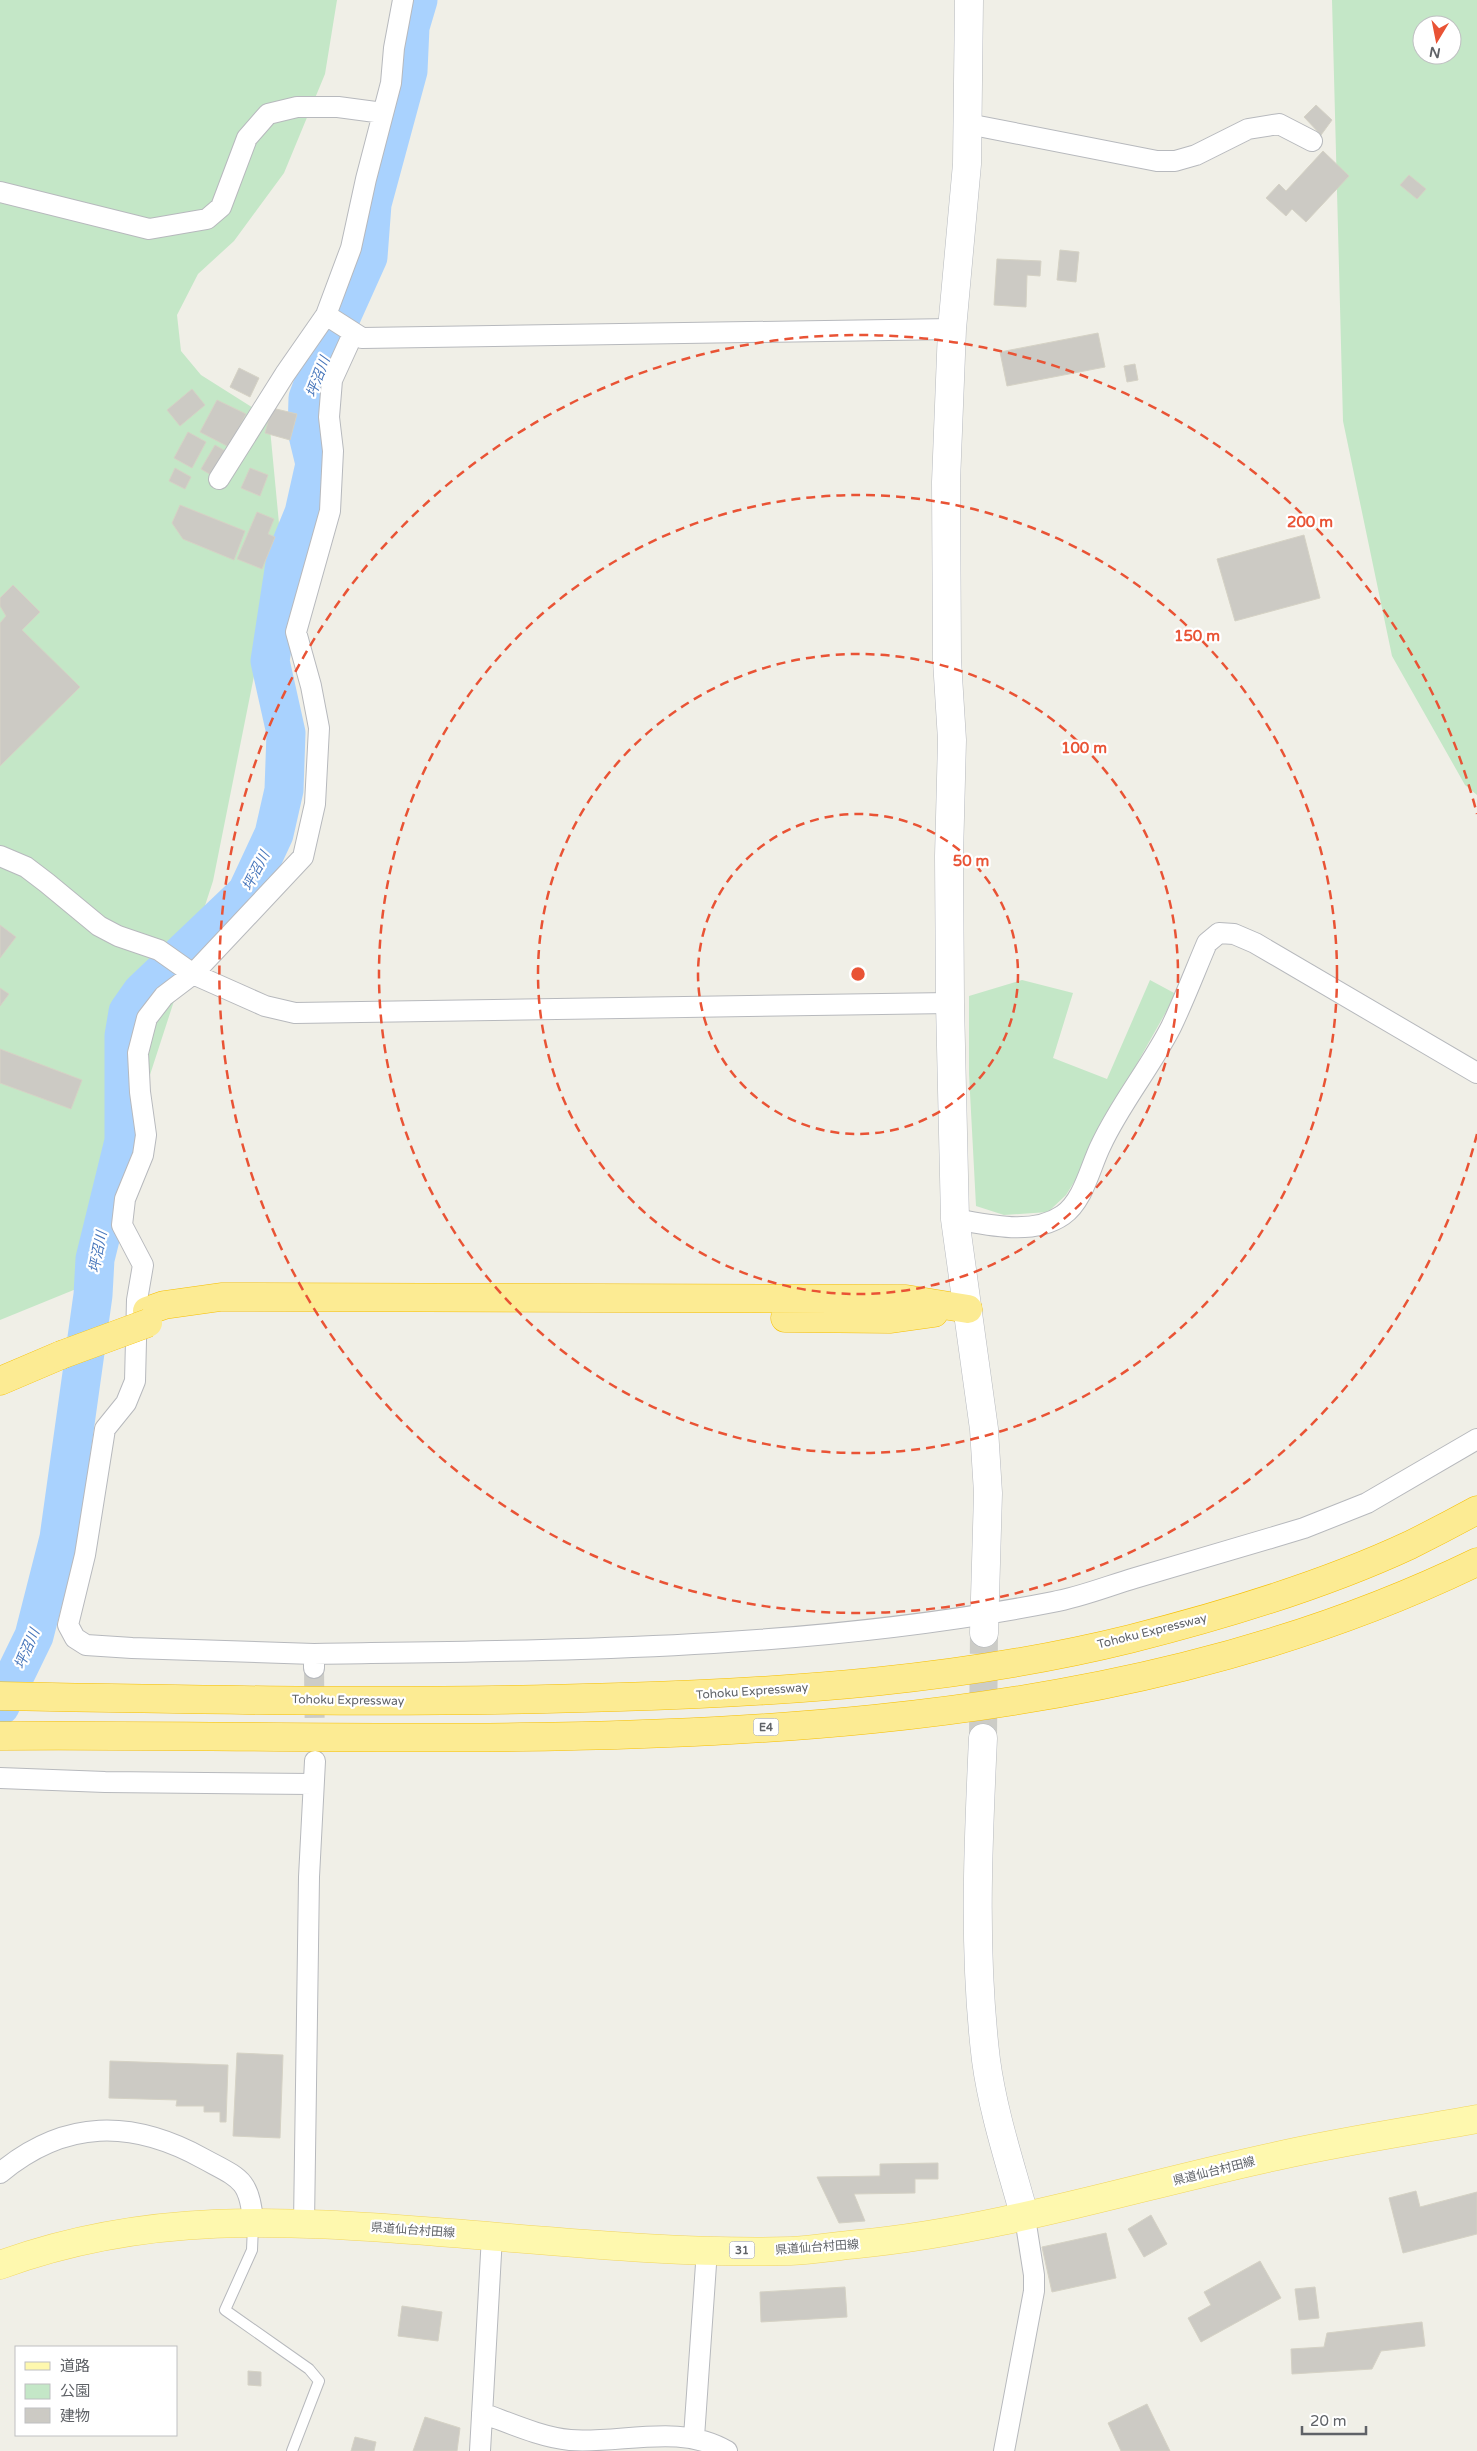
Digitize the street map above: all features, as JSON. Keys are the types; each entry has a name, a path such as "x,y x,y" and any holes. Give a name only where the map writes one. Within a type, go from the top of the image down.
{"highway":[{"path":"0,1368 61,1350 148,1317 225,1309 891,1319 968,1309"},
{"path":"0,1381 61,1350"},
{"name":"Tohoku Expressway","path":"0,1696 528,1700 691,1695 819,1686 941,1673 1031,1659 1130,1639 1222,1613 1329,1577 1407,1546 1477,1510"},
{"name":"E4","path":"0,1736 528,1736 704,1732 951,1710 1046,1695 1205,1662 1282,1640 1354,1616 1421,1589 1477,1562"}],"main road":[{"name":"県道仙台村田線","path":"0,2265 96,2237 167,2226 254,2222 492,2236 634,2247 793,2251 904,2240 1025,2218 1278,2156 1477,2119"}],"street":[{"path":"403,0 394,48 391,83 351,248 339,324 329,416 333,452 330,511 296,632 311,686 319,728 315,804 303,857 182,965 164,996 146,1018 138,1053 140,1092 146,1136 143,1156 125,1199 122,1225 143,1265 137,1300 135,1381 126,1403 105,1429 86,1555 68,1625 75,1638 86,1645 314,1661 739,1643 984,1624 1304,1528 1367,1504 1477,1439"},
{"path":"969,0 967,164 952,329 946,482 948,660 952,740 950,1003 955,1219 984,1429 988,1493 984,1624"},
{"path":"0,192 149,229 207,219 221,207 247,138 268,114 297,107 338,107 383,113"},
{"path":"968,124 1157,161 1175,161 1196,155 1248,129 1279,124 1312,141"},
{"path":"339,324 362,338 952,329"},
{"path":"219,478 285,374 339,324"},
{"path":"0,856 33,872 99,926 118,936 159,950 182,965 264,1006 295,1013 950,1003"},
{"path":"955,1219 985,1225 1024,1227 1047,1224 1065,1214 1081,1193 1101,1144 1170,1028 1207,943 1219,933 1234,934 1275,954 1477,1073"},
{"path":"983,1738 977,1853 978,1967 986,2061 1002,2135 1025,2218 1034,2275 1034,2291 1004,2451"},
{"path":"304,2224 308,1950 315,1761"},
{"path":"5,1778 105,1782 313,1784"},
{"path":"0,2173 19,2157 58,2138 97,2130 126,2130 158,2137 242,2180 252,2199 254,2222"},
{"path":"480,2451 492,2236"},
{"path":"694,2437 707,2250"},
{"path":"482,2413 567,2440 591,2441 694,2437 727,2451"}],"lane":[{"path":"254,2222 252,2250 225,2310 309,2368 319,2381 292,2451"}],"green space":[{"path":"0,0 337,0 325,74 284,173 234,241 198,274 177,315 181,351 201,375 269,418 280,534 265,621 213,881 81,1287 0,1320"},
{"path":"1332,0 1477,0 1477,795 1465,785 1392,656 1343,421"},
{"path":"1022,980 1073,993 1053,1058 1107,1079 1150,980 1176,994 1112,1108 1084,1166 1066,1195 1048,1212 1004,1215 976,1206 969,1074 969,996"}],"building":[{"path":"1316,105 1332,120 1321,135 1304,117"},
{"path":"1323,151 1349,176 1306,222 1292,209 1286,216 1266,198 1279,184 1286,191"},
{"path":"1409,175 1426,189 1417,199 1400,185"},
{"path":"1060,250 1079,252 1076,282 1057,280"},
{"path":"997,259 1041,261 1040,276 1027,275 1026,307 994,305"},
{"path":"1098,333 1105,367 1007,386 1000,352"},
{"path":"1135,364 1138,380 1127,382 1124,366"},
{"path":"239,368 259,378 250,397 230,387"},
{"path":"192,389 205,405 180,426 167,410"},
{"path":"217,400 246,414 229,447 200,432"},
{"path":"272,408 297,414 290,440 265,433"},
{"path":"188,432 206,442 192,468 174,458"},
{"path":"215,445 227,452 213,476 201,469"},
{"path":"175,468 191,477 185,489 169,481"},
{"path":"250,468 268,475 260,496 241,488"},
{"path":"180,505 245,531 234,560 183,539 172,523"},
{"path":"257,512 274,519 268,534 275,537 262,569 237,559"},
{"path":"1304,535 1320,598 1235,621 1217,559"},
{"path":"13,585 40,612 22,630 80,687 0,766 0,623 6,616 0,606 0,598"},
{"path":"0,925 16,937 0,958"},
{"path":"0,988 9,994 0,1006"},
{"path":"0,1049 82,1080 71,1109 0,1083"},
{"path":"237,2053 283,2055 280,2138 233,2136"},
{"path":"110,2061 228,2065 226,2122 220,2122 220,2112 204,2112 204,2106 176,2106 177,2100 109,2098"},
{"path":"938,2163 938,2179 915,2179 915,2193 854,2194 865,2221 839,2223 817,2177 880,2176 880,2164"},
{"path":"1416,2191 1420,2207 1477,2192 1477,2234 1403,2253 1389,2198"},
{"path":"1151,2215 1167,2244 1144,2257 1128,2229"},
{"path":"1106,2233 1116,2278 1052,2292 1042,2247"},
{"path":"1260,2261 1281,2298 1201,2342 1188,2318 1211,2305 1204,2292"},
{"path":"845,2287 847,2317 761,2322 760,2292"},
{"path":"1315,2287 1319,2318 1299,2320 1295,2289"},
{"path":"402,2306 442,2312 438,2341 398,2336"},
{"path":"1422,2322 1425,2346 1381,2351 1372,2369 1292,2374 1291,2349 1324,2347 1327,2333"},
{"path":"248,2371 261,2372 261,2386 248,2385"},
{"path":"1147,2404 1170,2451 1121,2451 1108,2423"},
{"path":"425,2417 460,2428 457,2451 413,2451"},
{"path":"355,2437 376,2442 374,2451 351,2451"}],"waterway":[{"name":"坪沼川","path":"0,1706 34,1636 59,1538 93,1295 95,1259 124,1141 124,1036 128,1012 142,992 247,892 274,834 284,790 286,733 270,661 286,557 304,513 315,464 307,431 308,398 324,355 368,257 372,204 408,71 410,27 418,0"}],"tunnel":[{"path":"983,1738 984,1633"},
{"path":"314,1668 315,1749"}]}
